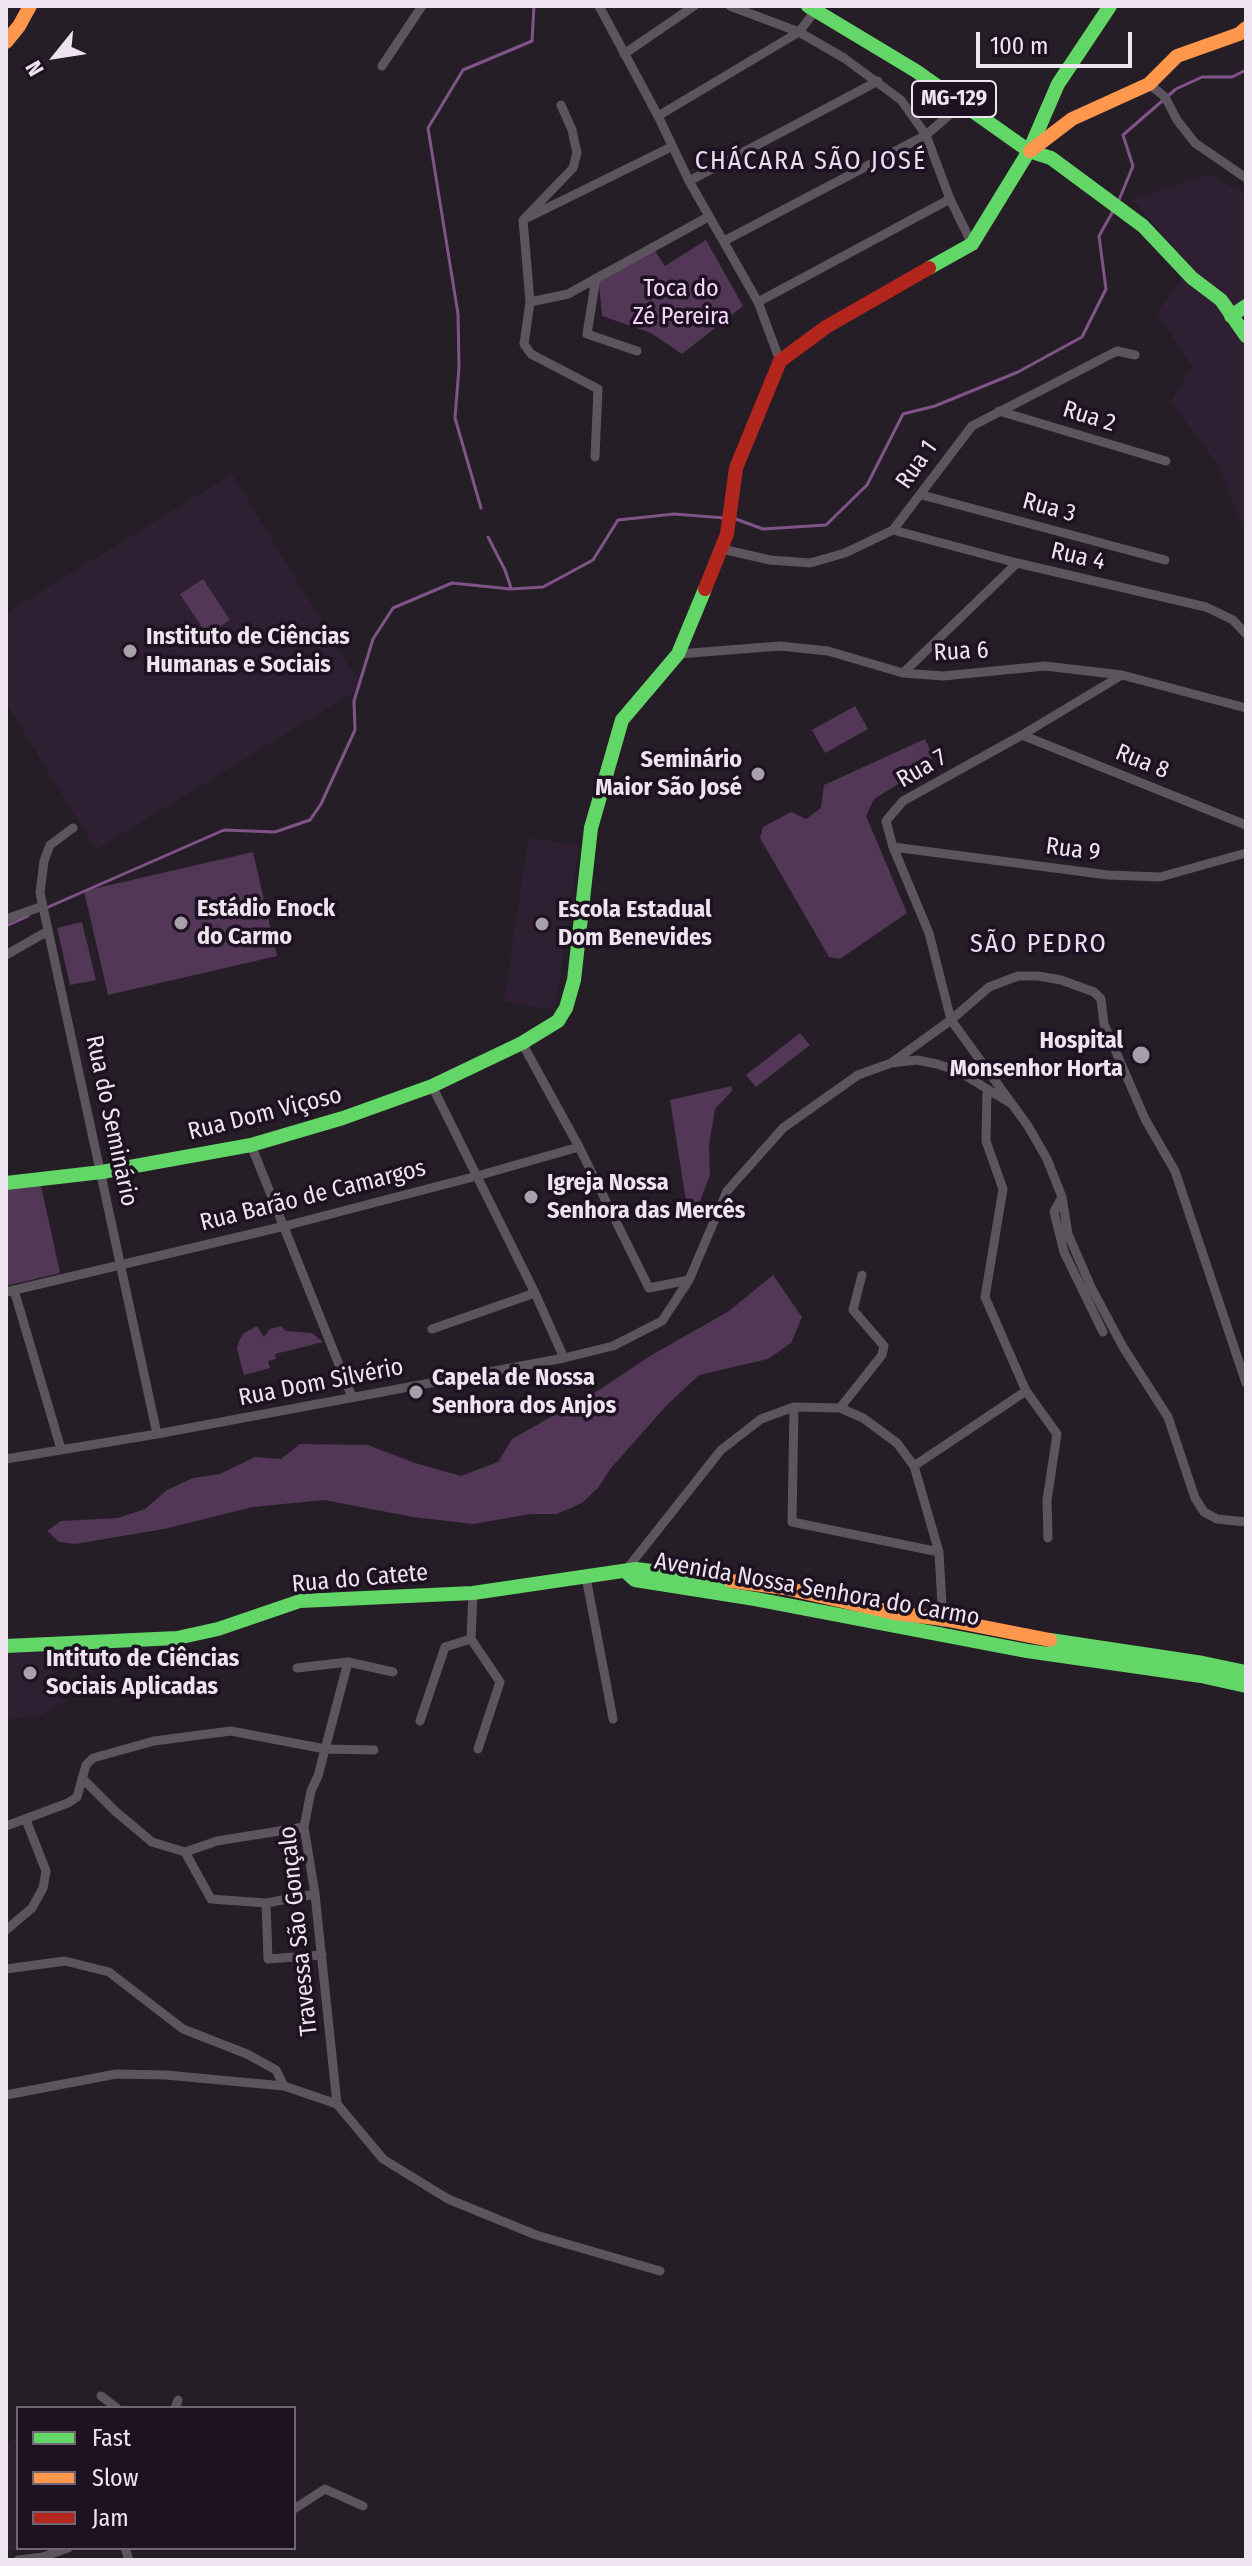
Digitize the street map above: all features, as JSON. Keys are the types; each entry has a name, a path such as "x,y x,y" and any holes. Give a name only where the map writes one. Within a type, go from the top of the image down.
{"street":[{"path":"6,42 30,6"},
{"path":"382,66 422,6"},
{"path":"599,6 708,217 758,302 780,361 826,327 972,244 1029,151 1058,84 1110,6"},
{"path":"624,54 694,6"},
{"path":"730,6 799,32 878,81 901,100 926,135 950,199 972,244"},
{"path":"658,116 799,32 812,9"},
{"name":"MG-129","path":"812,9 916,71 1029,151 1051,158 1143,226 1192,278 1221,300 1246,336"},
{"path":"1029,151 1072,119 1149,84 1177,56 1239,34 1246,28"},
{"path":"689,181 878,81"},
{"path":"1149,84 1165,97 1177,120 1195,143 1246,178"},
{"path":"724,241 926,135 962,104"},
{"path":"561,105 572,130 577,153 573,168 523,220 530,302 524,344 531,354 598,389 595,457"},
{"path":"523,220 671,147"},
{"path":"758,302 950,199"},
{"path":"530,302 568,294 708,217"},
{"path":"596,278 587,334 637,351"},
{"path":"1231,316 1246,306"},
{"name":"Rua 1","path":"725,542 770,560 810,563 845,553 893,530 972,426 1117,351 1135,355"},
{"name":"Rua Dom Viçoso","path":"6,1183 102,1172 251,1145 343,1118 432,1086 522,1043 558,1021 566,1008 574,980 591,828 622,720 678,654 725,542 736,468 780,361"},
{"name":"Rua 2","path":"999,411 1166,461"},
{"name":"Rua 3","path":"922,495 1165,560"},
{"name":"Rua 4","path":"893,530 1017,563 1206,607 1233,620 1246,634"},
{"path":"903,673 1017,563"},
{"name":"Rua 6","path":"678,654 780,646 828,651 903,673 943,676 1045,666 1122,675 1246,708"},
{"name":"Rua 7","path":"951,1020 929,933 893,847 886,821 903,801 1122,675"},
{"name":"Rua 8","path":"1022,735 1246,825"},
{"name":"Rua do Seminário","path":"73,828 50,845 44,861 40,893 157,1434"},
{"name":"Rua 9","path":"893,847 1108,875 1160,877 1246,853"},
{"path":"6,919 43,906"},
{"path":"6,955 48,931"},
{"path":"891,1063 951,1020 989,987 1018,976 1061,980 1094,992 1101,999 1104,1024 1149,1127 1175,1171 1246,1383"},
{"path":"951,1020 1028,1126 1047,1159 1062,1197 1068,1234 1091,1287 1123,1347 1168,1417 1195,1498 1204,1512 1217,1519 1246,1522"},
{"path":"522,1043 579,1147 649,1288 689,1280"},
{"path":"891,1063 917,1060 958,1071 1010,1103"},
{"name":"Rua Dom Silvério","path":"6,1459 157,1434 564,1358 613,1346 662,1321 689,1280 727,1191 783,1128 858,1075 891,1063"},
{"path":"432,1086 564,1358"},
{"path":"987,1090 986,1141 1003,1189 985,1297 1026,1391 1057,1434 1047,1500 1048,1538"},
{"path":"251,1145 352,1397"},
{"name":"Rua Barão de Camargos","path":"10,1291 285,1226 579,1147"},
{"path":"1062,1197 1054,1212 1064,1252 1103,1332"},
{"path":"840,1408 882,1355 884,1346 853,1310 862,1275"},
{"path":"10,1291 61,1449"},
{"path":"432,1329 535,1293"},
{"path":"914,1466 1026,1391"},
{"path":"794,1407 792,1522 939,1552"},
{"path":"625,1571 721,1450 761,1419 794,1407 840,1408 863,1418 897,1443 914,1466 939,1552 943,1627"},
{"name":"Avenida Nossa Senhora do Carmo","path":"625,1571 636,1569 785,1588 943,1627"},
{"name":"Rua do Catete","path":"6,1646 177,1638 218,1629 300,1601 473,1593 625,1571"},
{"name":"Avenida Nossa Senhora do Carmo","path":"625,1571 635,1580 783,1605 943,1627 1027,1644 1147,1662 1246,1672"},
{"path":"586,1577 613,1719"},
{"path":"783,1605 785,1588"},
{"path":"473,1593 471,1639 500,1682 478,1749"},
{"path":"420,1721 445,1647 471,1639"},
{"path":"297,1668 348,1662 393,1672"},
{"name":"Travessa São Gonçalo","path":"337,2104 315,1894 304,1827 311,1791 348,1662"},
{"name":"Avenida Nossa Senhora do Carmo","path":"1147,1662 1246,1686"},
{"path":"6,1826 77,1797 86,1765 93,1758 154,1741 231,1731 325,1749 374,1750"},
{"path":"82,1778 152,1842 185,1852 217,1841 304,1827"},
{"path":"6,1930 32,1908 43,1888 46,1871 26,1820"},
{"path":"185,1852 211,1899 266,1903 315,1894"},
{"path":"266,1903 268,1959 322,1955"},
{"path":"6,1969 65,1961 109,1972 183,2029 247,2054 276,2070 284,2086"},
{"path":"6,2095 116,2074 166,2075 284,2086 337,2104 383,2159 448,2199 536,2235 660,2271"},
{"path":"101,2396 114,2406"},
{"path":"296,2508 325,2489 363,2506"},
{"path":"18,2560 43,2559 63,2550"}],"shaded area":[{"path":"1207,174 1246,194 1246,533 1217,464 1171,402 1192,367 1157,313 1190,266 1132,199"},
{"path":"232,474 362,687 96,850 6,703 6,613"},
{"name":"Escola Estadual Dom Benevides","path":"528,838 579,845 555,1010 504,1002"},
{"name":"Intituto de Ciências Sociais Aplicadas","path":"38,1637 65,1702 41,1715 6,1720 6,1638"},
{"path":"16,2437 16,2550 44,2550 7,2551 6,2549 6,2445"}],"green space":[{"name":"Toca do Zé Pereira","path":"706,240 743,306 682,354 651,333 602,316 598,272 651,245 665,266"},
{"path":"203,579 230,620 207,635 180,594"},
{"path":"855,706 868,729 825,753 812,730"},
{"path":"925,739 933,756 929,765 874,799 866,816 907,913 840,959 829,957 760,838 763,827 791,812 806,819 821,808 824,785"},
{"name":"Estádio Enock do Carmo","path":"253,852 277,956 108,995 84,891"},
{"path":"82,922 96,980 70,985 57,928"},
{"path":"800,1033 810,1045 756,1087 746,1075"},
{"path":"732,1086 732,1091 715,1109 709,1145 710,1175 693,1220 689,1220 670,1100"},
{"path":"40,1181 60,1273 6,1286 6,1186"},
{"path":"773,1275 802,1317 791,1343 768,1359 699,1375 666,1406 611,1468 598,1488 582,1503 557,1514 531,1514 473,1524 413,1517 324,1500 253,1507 164,1529 75,1544 59,1542 47,1531 61,1521 118,1518 145,1509 167,1490 193,1478 220,1474 255,1457 281,1459 300,1444 368,1445 461,1476 498,1462 512,1439 729,1311"},
{"path":"257,1326 264,1337 270,1329 281,1326 286,1331 312,1333 323,1342 275,1354 276,1359 268,1361 270,1368 244,1375 237,1349 239,1341 244,1333"}],"waterway":[{"path":"481,508 455,418 459,367 458,314 428,128 463,70 532,41 534,6"},
{"path":"1119,200 1133,166 1123,135 1176,89 1202,77 1232,77 1246,70"},
{"path":"733,518 763,529 826,525 867,485 903,414 935,406 1018,372 1082,337 1106,289 1099,236 1113,211"},
{"path":"46,908 224,830 275,832 310,820 321,804 355,730 354,701 373,639 393,608 452,583 511,589 543,587 593,560 618,520 674,514 725,518"},
{"path":"488,537 511,588"},
{"path":"6,926 28,916"}],"traffic: fast":[{"path":"808,6 916,71 1029,151 1051,158 1143,226 1192,278 1221,300 1246,336"},
{"path":"929,268 972,244 1029,151 1058,84 1110,6"},
{"path":"1231,316 1246,306"},
{"path":"6,1183 102,1172 251,1145 343,1118 432,1086 522,1043 558,1021 566,1008 574,980 591,828 622,720 678,654 705,589"},
{"path":"6,1646 177,1638 218,1629 300,1601 473,1593 636,1569 731,1581"},
{"path":"625,1571 635,1580 755,1599 1027,1651 1201,1676 1246,1686"},
{"path":"1050,1640 1246,1672"}],"traffic: slow":[{"path":"6,42 30,6"},
{"path":"1030,151 1072,119 1149,84 1177,56 1239,34 1246,28"},
{"path":"731,1581 785,1588 895,1613 1050,1640"}],"traffic: jam":[{"path":"705,589 727,534 736,468 780,361 826,327 929,268"}],"place":[{"name":"Instituto de Ciências Humanas e Sociais","path":"130,651"},
{"name":"Seminário Maior São José","path":"758,774"},
{"name":"Estádio Enock do Carmo","path":"181,923"},
{"name":"Escola Estadual Dom Benevides","path":"542,924"},
{"name":"Hospital Monsenhor Horta","path":"1141,1055"},
{"name":"Igreja Nossa Senhora das Mercês","path":"531,1197"},
{"name":"Capela de Nossa Senhora dos Anjos","path":"416,1392"},
{"name":"Intituto de Ciências Sociais Aplicadas","path":"30,1673"}],"district":[{"name":"CHÁCARA SÃO JOSÉ","path":"811,162"},
{"name":"SÃO PEDRO","path":"1039,945"}]}
